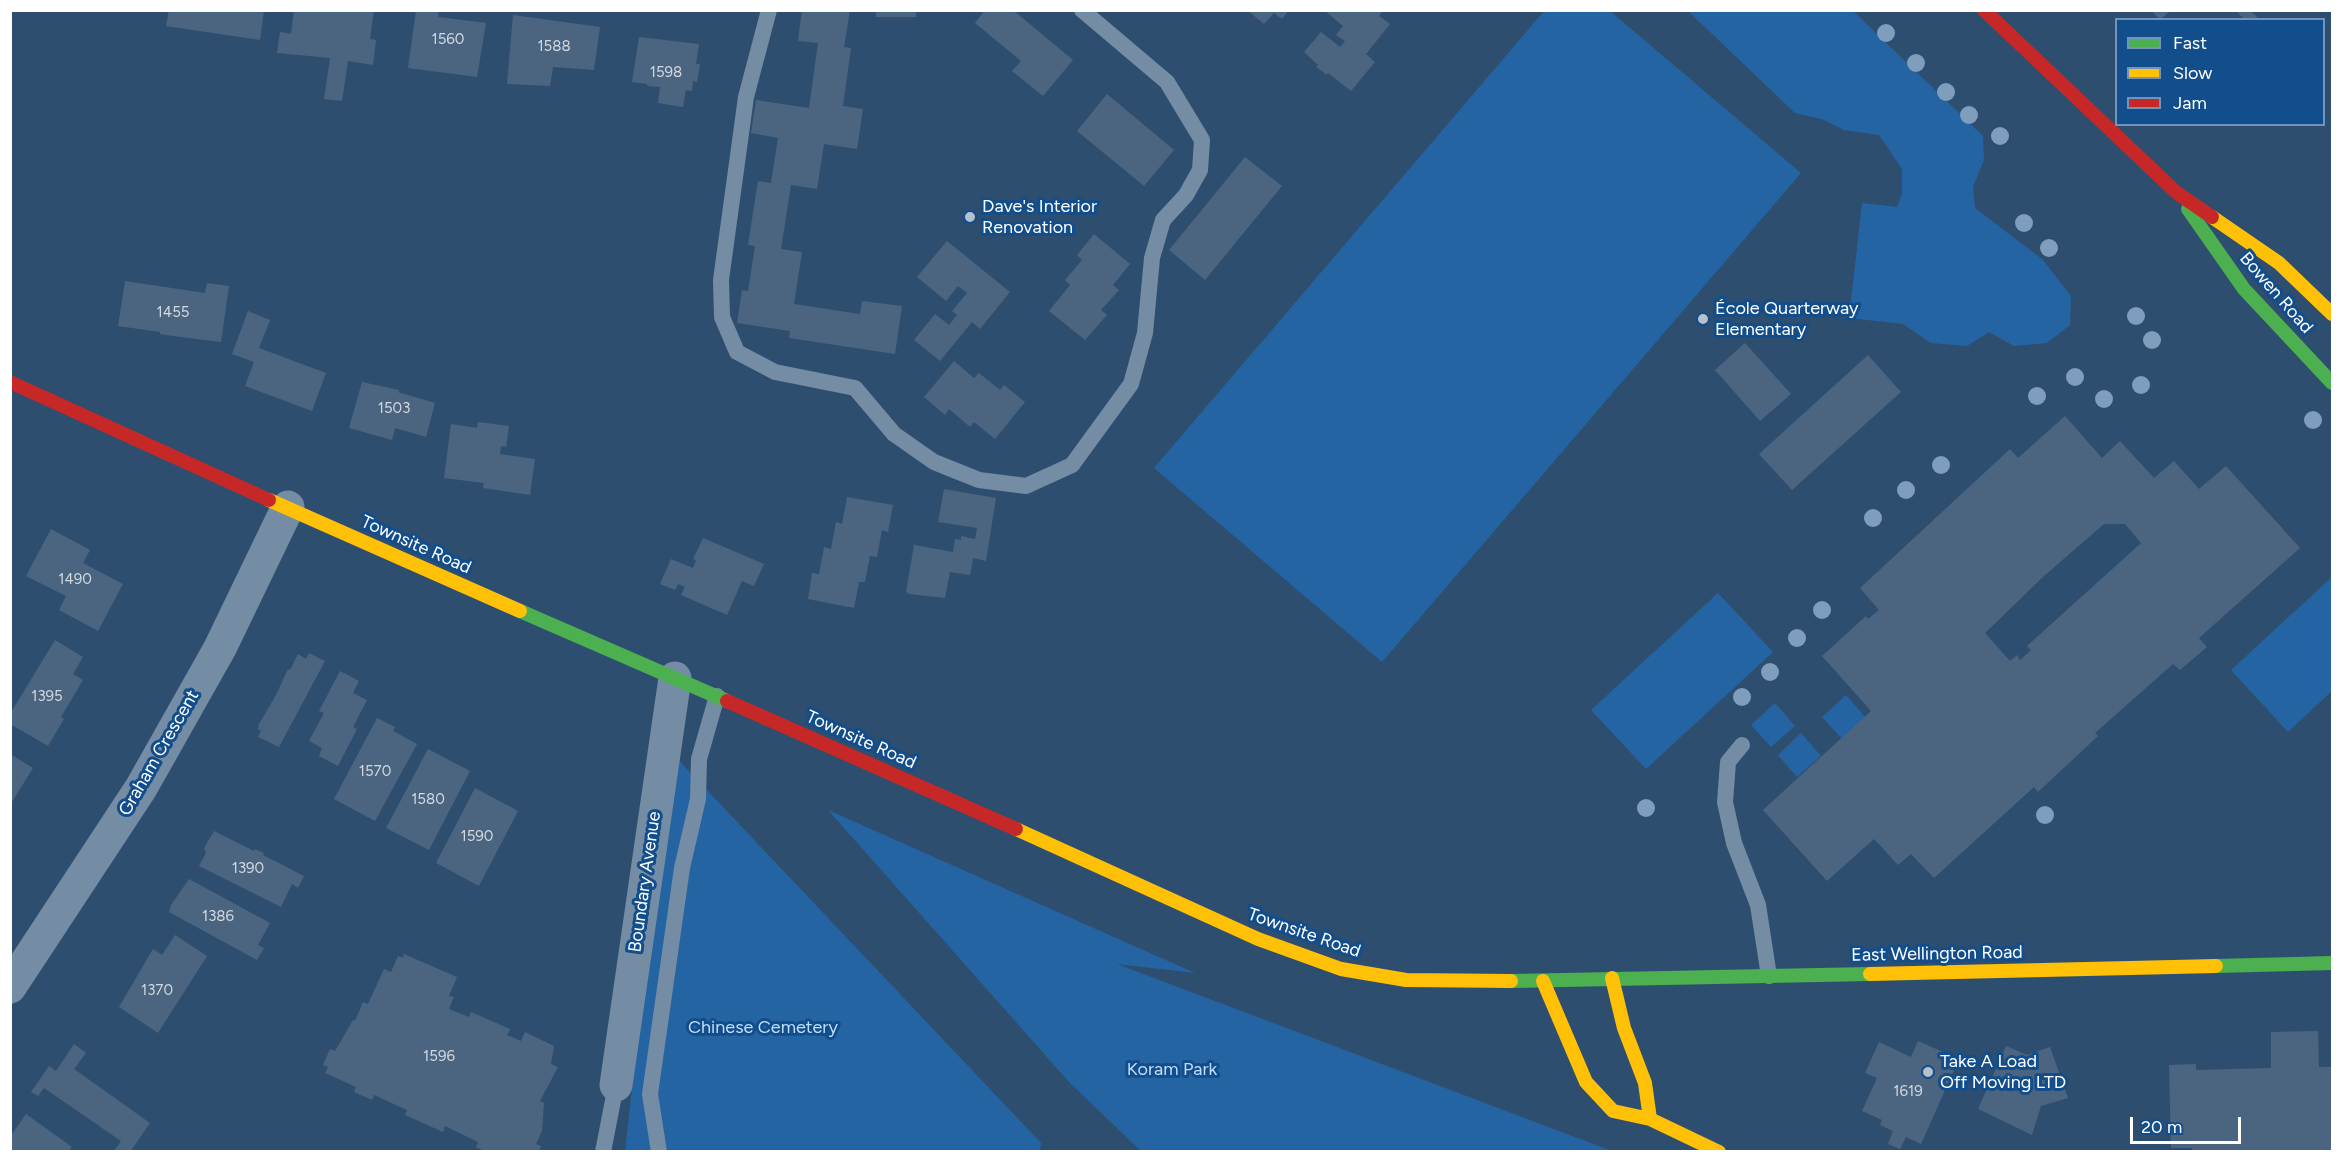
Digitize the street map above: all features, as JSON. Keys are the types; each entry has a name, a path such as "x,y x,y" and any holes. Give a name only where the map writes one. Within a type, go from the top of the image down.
{"street":[{"name":"Bowen Road","path":"1984,10 2177,193 2279,263 2332,314"},
{"name":"Bowen Road","path":"2177,193 2244,289 2332,383"},
{"name":"Townsite Road","path":"10,382 407,562 717,696 1258,939 1341,969 1406,980 1543,981"},
{"name":"Graham Crescent","path":"10,987 141,788 220,648 288,507"},
{"name":"Boundary Avenue","path":"616,1085 675,678"},
{"name":"East Wellington Road","path":"1543,981 2332,963"},
{"path":"1612,978 1624,1028 1645,1083 1650,1119"},
{"path":"1543,981 1586,1082 1613,1111 1650,1119 1719,1152"}],"lane":[{"path":"769,10 746,97 721,280 722,317 737,352 776,372 855,388 894,434 934,462 979,480 1026,486 1072,465 1131,384 1146,333 1152,258 1163,220 1186,195 1200,170 1202,140 1167,82 1082,10"},
{"path":"659,1152 650,1094 682,868 698,799 699,759 717,696"},
{"path":"1742,745 1728,762 1725,802 1734,843 1758,905 1769,976"},
{"path":"603,1152 616,1085"}],"green space":[{"path":"1545,10 1610,11 1801,173 1382,662 1154,468"},
{"path":"1688,11 1853,11 1983,136 1984,160 1973,187 1975,208 2042,259 2071,296 2070,325 2047,343 2014,346 1989,332 1967,346 1931,343 1903,324 1849,318 1862,203 1897,207 1902,193 1902,169 1879,135 1844,130 1822,119 1795,113"},
{"path":"2332,577 2332,691 2288,732 2231,670"},
{"path":"1718,593 1773,652 1646,769 1591,710"},
{"path":"1846,695 1866,718 1842,739 1822,717"},
{"path":"1775,703 1795,726 1771,747 1751,725"},
{"path":"1801,733 1821,756 1797,777 1778,755"},
{"name":"Chinese Cemetery","path":"669,750 1041,1143 1040,1152 625,1152"},
{"name":"Koram Park","path":"828,810 1195,973 1117,964 1612,1151 1141,1151 1070,1083"}],"building":[{"path":"169,10 264,10 260,40 166,26"},
{"path":"294,10 374,10 370,39 376,40 373,65 348,61 342,101 324,99 330,58 277,53 280,32 291,34"},
{"path":"416,10 439,10 438,17 486,23 477,77 408,68"},
{"path":"802,10 850,10 844,47 851,48 843,106 863,109 857,149 824,144 817,189 791,185 781,249 802,252 794,304 860,314 862,301 902,306 895,354 789,338 790,331 737,323 742,290 748,291 755,246 748,245 758,181 771,183 778,138 751,133 756,100 809,108 818,43 798,41"},
{"path":"876,10 916,10 916,17 876,17"},
{"path":"985,10 1013,10 1073,60 1043,96 1012,71 1021,61 975,23"},
{"path":"1247,10 1289,10 1282,19 1274,13 1264,24"},
{"path":"1324,10 1383,10 1379,16 1390,24 1366,54 1375,62 1351,91 1328,73 1327,75 1316,67 1318,65 1304,52 1321,32 1340,47 1345,41 1336,35 1343,26"},
{"path":"2151,10 2171,10 2162,18 2158,18"},
{"path":"2240,10 2250,10 2258,18 2243,18 2238,13"},
{"path":"513,15 600,27 594,70 553,67 550,86 507,84"},
{"path":"639,37 699,44 696,64 700,64 697,82 693,81 692,91 686,90 683,107 658,103 660,87 632,82"},
{"path":"1107,94 1174,150 1144,186 1077,131"},
{"path":"1245,157 1282,186 1205,280 1169,250"},
{"path":"1094,234 1130,264 1113,285 1119,290 1101,310 1107,315 1085,340 1049,311 1070,285 1065,280 1082,260 1077,255"},
{"path":"947,241 1010,292 980,329 972,322 940,361 914,340 935,314 949,325 957,315 952,311 967,293 958,286 946,301 917,277"},
{"path":"125,281 205,293 207,283 229,286 221,342 118,326"},
{"path":"248,311 270,320 259,348 326,373 312,411 245,386 254,362 232,354"},
{"path":"1745,343 1791,394 1760,421 1715,370"},
{"path":"1868,355 1901,392 1792,490 1759,454"},
{"path":"954,361 974,378 979,373 1000,390 1004,385 1025,402 995,439 974,422 970,427 949,409 945,415 924,397"},
{"path":"362,382 399,390 398,392 435,403 426,437 395,428 392,440 349,428"},
{"path":"2065,416 2102,458 2120,441 2154,478 2174,461 2199,489 2226,466 2300,548 2199,638 2207,647 2180,670 2173,664 2095,733 2098,736 2038,792 2034,787 1934,878 1911,854 1898,865 1874,839 1827,881 1763,810 1871,711 1822,656 1866,616 1868,619 1879,610 1860,588 2010,449 2018,458","holes":["2104,524 2125,524 2141,543 2027,646 2031,650 2020,660 2017,655 2010,661 1985,633 2044,576"]},
{"path":"478,422 509,426 506,447 501,446 500,454 535,459 530,495 483,488 484,483 444,478 451,424 477,428"},
{"path":"944,489 996,498 986,561 973,558 970,575 950,572 945,598 909,594 906,592 914,545 953,552 955,539 961,540 961,536 975,539 977,528 938,522"},
{"path":"847,497 893,505 888,532 882,530 877,557 870,556 865,582 859,582 854,608 808,599 812,573 819,574 824,547 831,549 836,522 842,524"},
{"path":"51,529 90,550 83,563 123,584 98,631 59,610 66,596 26,576"},
{"path":"703,538 764,564 754,586 742,581 727,615 681,595 685,587 678,584 675,590 660,584 671,559 693,568 696,560 693,559"},
{"path":"55,640 83,657 73,674 83,680 61,717 64,719 48,746 10,724 10,714"},
{"path":"309,653 325,661 279,747 258,737 261,731 258,729 259,724 298,654 306,659"},
{"path":"340,671 359,681 353,693 367,700 353,727 357,729 338,766 319,756 322,748 309,741 324,713 319,711"},
{"path":"377,718 395,727 393,731 417,744 375,821 334,799"},
{"path":"428,749 470,771 429,850 386,828"},
{"path":"10,754 33,768 10,805"},
{"path":"475,788 518,811 479,886 436,863"},
{"path":"214,831 254,851 255,849 264,853 263,855 304,876 298,888 292,884 281,907 199,866 206,853 204,848"},
{"path":"189,879 270,923 258,945 264,948 257,960 169,912 171,905"},
{"path":"175,935 207,956 158,1033 119,1007 153,949 162,955"},
{"path":"404,954 457,977 449,996 454,997 449,1009 469,1017 471,1012 510,1029 507,1035 521,1041 525,1032 554,1046 551,1064 558,1067 540,1101 544,1103 542,1131 536,1144 541,1146 539,1152 486,1152 476,1147 478,1142 445,1126 443,1132 405,1115 407,1110 374,1095 372,1100 354,1092 356,1087 325,1073 328,1067 323,1065 330,1049 335,1051 353,1020 355,1021 363,1002 368,1004 384,969 391,972 398,956 403,958"},
{"path":"2318,1031 2319,1067 2332,1067 2332,1152 2192,1152 2192,1148 2171,1148 2169,1065 2196,1064 2196,1070 2271,1068 2271,1032"},
{"path":"1918,1041 1959,1059 1921,1144 1906,1137 1900,1149 1888,1144 1893,1131 1880,1125 1882,1120 1862,1111 1877,1078 1865,1073 1879,1042 1911,1057"},
{"path":"74,1044 86,1053 74,1069 150,1123 130,1152 114,1151 121,1141 44,1088 38,1096 31,1092 49,1066 56,1071"},
{"path":"2006,1046 2027,1055 2050,1047 2068,1098 2041,1106 2032,1135 1978,1109"},
{"path":"26,1114 72,1147 68,1152 10,1152 10,1137"}],"traffic: fast":[{"path":"2188,209 2244,289 2332,383"},
{"path":"520,611 727,701"},
{"path":"2216,966 2332,963"},
{"path":"1511,981 1870,974"}],"traffic: slow":[{"path":"2212,217 2279,263 2332,314"},
{"path":"269,500 520,611"},
{"path":"1016,829 1258,939 1341,969 1406,980 1511,981"},
{"path":"1870,974 2216,966"},
{"path":"1612,978 1624,1028 1645,1083 1650,1119"},
{"path":"1543,981 1586,1082 1613,1111 1650,1119 1719,1152"}],"traffic: jam":[{"path":"1984,10 2177,193 2212,217"},
{"path":"10,382 269,500"},
{"path":"727,701 1016,829"}],"place":[{"name":"Dave's Interior Renovation","path":"970,217"},
{"name":"École Quarterway Elementary","path":"1703,319"},
{"name":"Take A Load Off Moving LTD","path":"1928,1072"}]}
